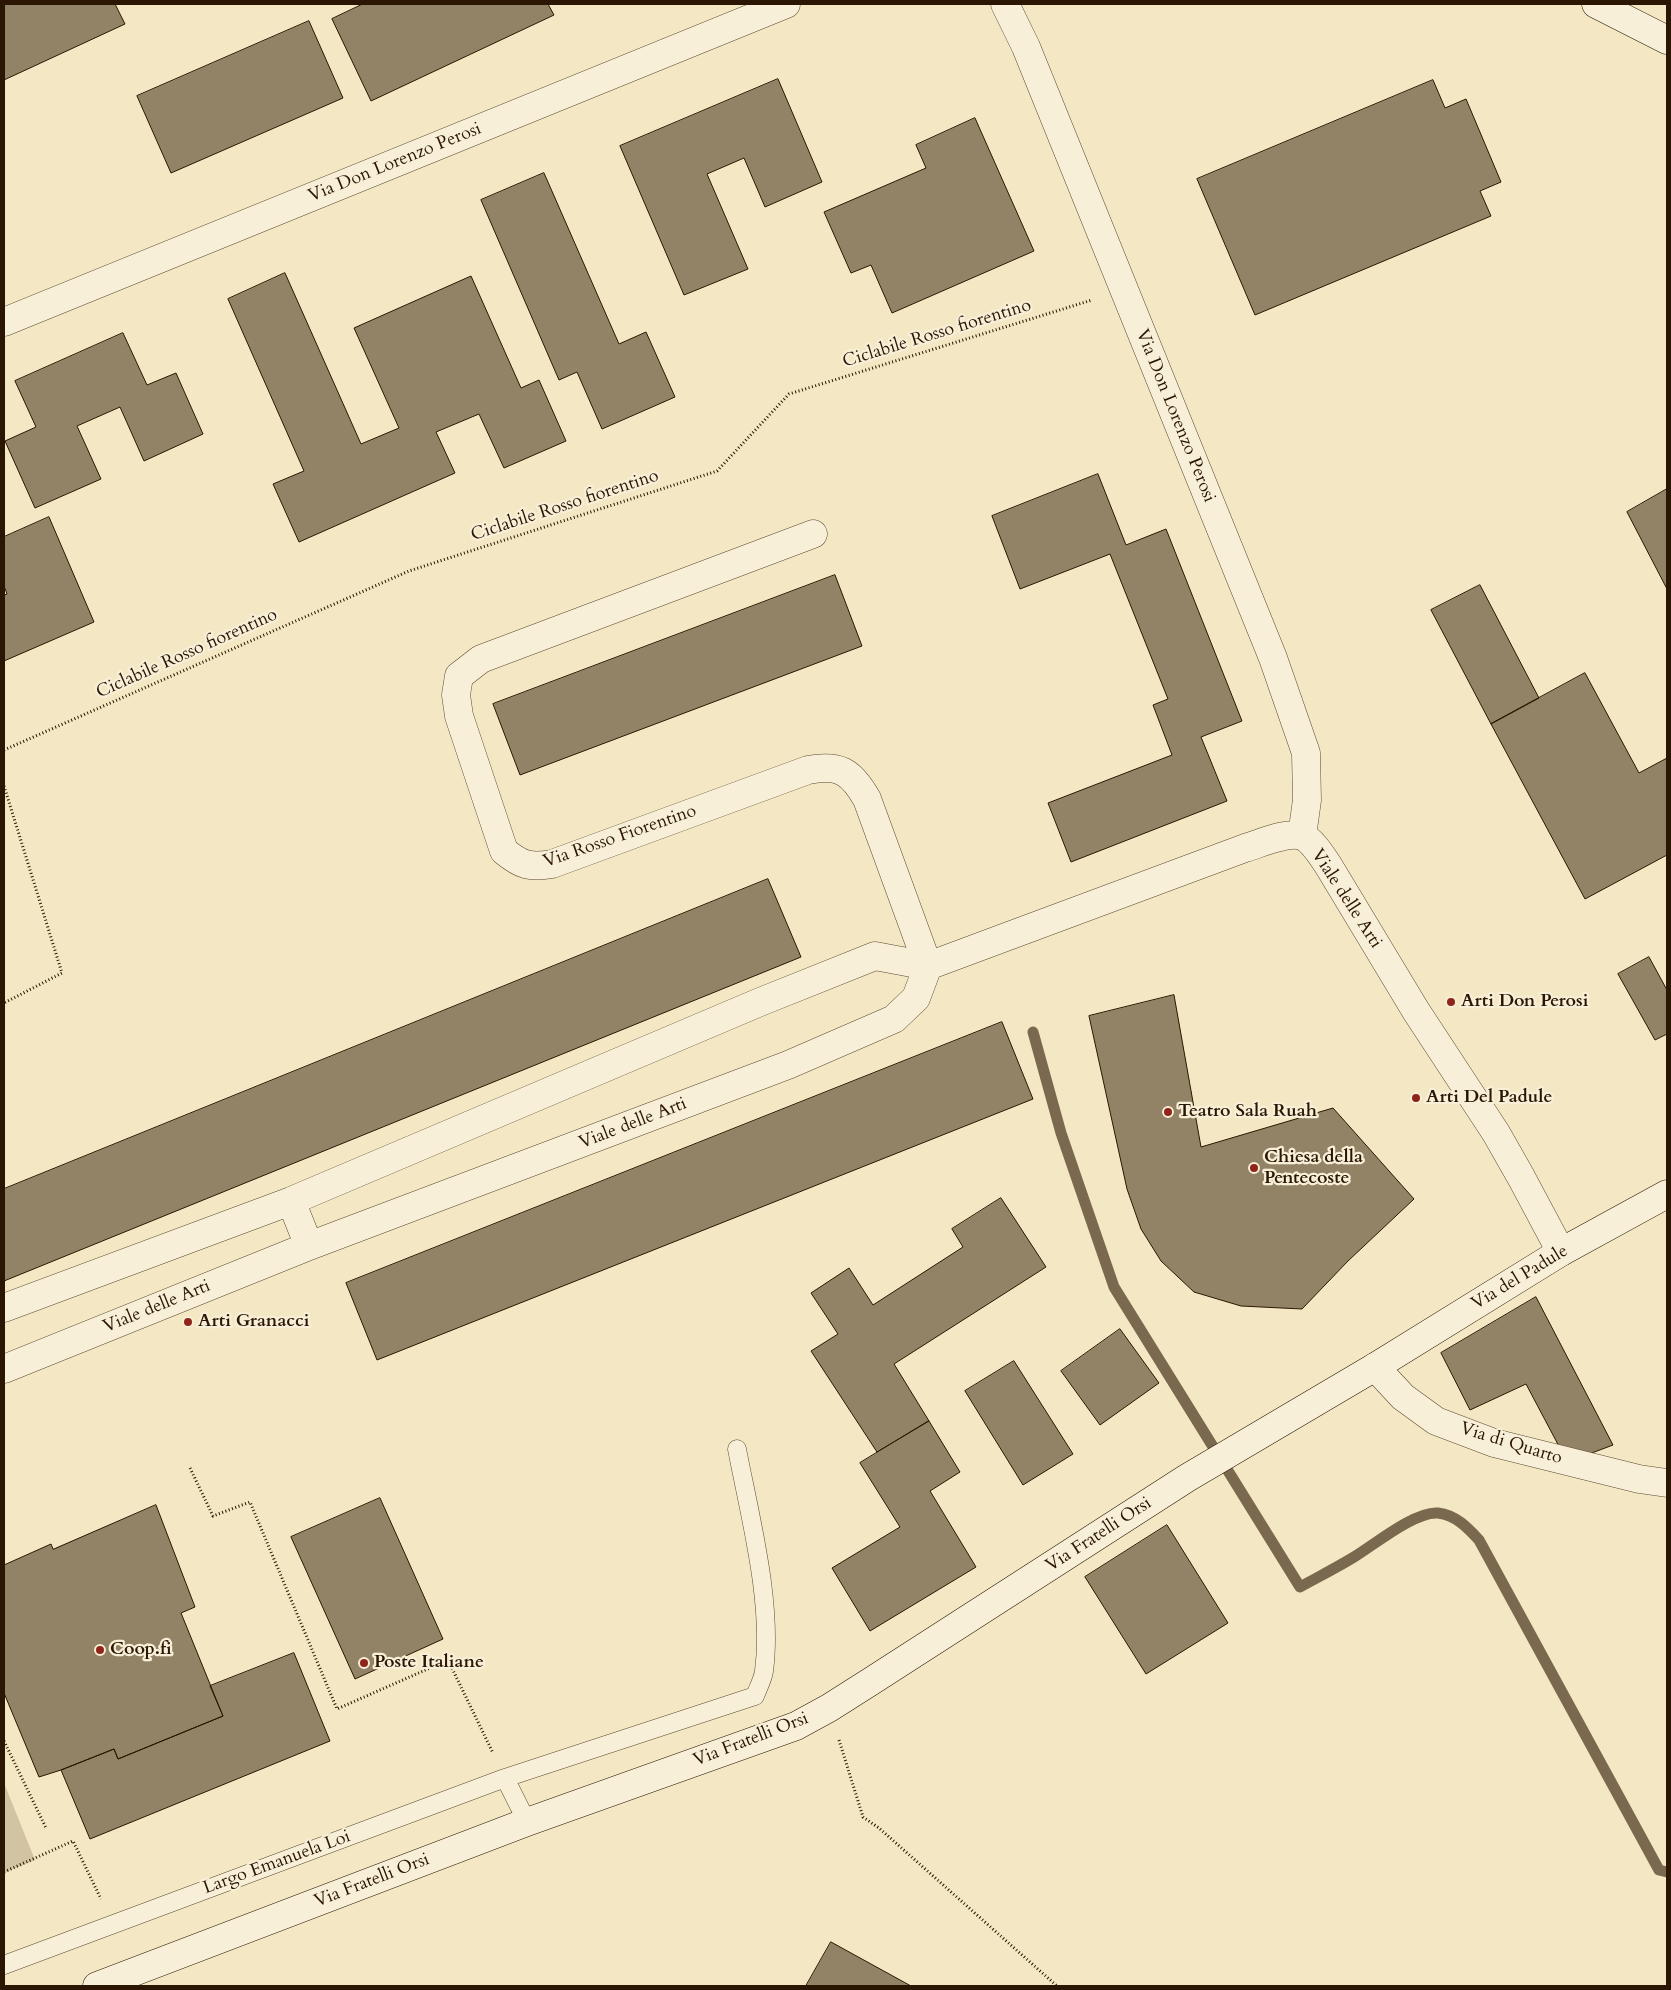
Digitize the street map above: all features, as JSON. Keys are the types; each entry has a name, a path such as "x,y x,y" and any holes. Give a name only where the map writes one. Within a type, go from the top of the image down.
{"street":[{"name":"Via Don Lorenzo Perosi","path":"4,322 786,4"},
{"name":"Via Don Lorenzo Perosi","path":"1005,4 1026,47 1273,658 1306,753 1307,800 1302,836"},
{"path":"1596,4 1667,40"},
{"name":"Via Rosso Fiorentino","path":"813,534 480,660 459,676 456,695 459,716 504,851 517,861 535,867 552,864 808,770 827,767 844,772 858,783 867,799 928,966"},
{"name":"Viale delle Arti","path":"4,1369 310,1246 788,1065 894,1019 916,998 928,966 1245,848 1289,835 1302,836 1328,865 1416,1011 1496,1134 1561,1252"},
{"path":"4,1308 291,1201 760,1002 875,956 928,966"},
{"name":"Via del Padule","path":"1375,1367 1561,1252 1667,1194"},
{"path":"291,1201 310,1246"},
{"name":"Via di Quarto","path":"1375,1367 1404,1397 1436,1421 1494,1443 1639,1479 1667,1483"},
{"name":"Via Fratelli Orsi","path":"97,1986 527,1822 796,1726 829,1708 1188,1478 1375,1367"}],"lane":[{"path":"527,1822 506,1778 755,1696 764,1673 766,1633 759,1566 737,1449"},
{"name":"Largo Emanuela Loi","path":"4,1965 506,1778"}],"path":[{"name":"Ciclabile Rosso fiorentino","path":"4,750 409,571 718,471 789,394 1124,290"},
{"path":"4,786 62,973 4,1003"},
{"path":"190,1468 213,1516 250,1502 337,1709 448,1660 506,1778"},
{"path":"829,1708 863,1818 879,1828 1057,1986"},
{"path":"4,1741 46,1828"},
{"path":"4,1872 73,1841 113,1924"}],"shaded area":[{"path":"4,1783 35,1860 4,1873"}],"building":[{"path":"4,4 115,4 125,24 4,80"},
{"path":"363,4 548,4 554,15 371,101 332,19"},
{"path":"309,21 343,98 171,173 137,96"},
{"path":"778,79 822,182 765,207 744,158 707,174 748,269 684,295 620,146"},
{"path":"1433,80 1445,108 1466,99 1501,182 1480,191 1491,216 1255,315 1197,179"},
{"path":"975,118 1034,251 892,313 871,265 851,273 824,212 926,168 916,145"},
{"path":"544,173 619,344 646,332 675,397 602,429 577,372 559,380 481,200"},
{"path":"285,273 361,444 399,428 354,328 471,276 521,388 539,380 566,441 504,468 479,414 436,432 455,473 299,542 273,484 304,471 228,299"},
{"path":"123,333 147,385 176,373 203,434 144,461 120,407 77,426 101,479 35,508 5,441 36,427 15,381"},
{"path":"1098,474 1126,545 1166,529 1242,721 1201,737 1227,801 1071,862 1048,803 1172,755 1153,705 1168,699 1110,554 1020,589 992,516"},
{"path":"1667,489 1667,589 1627,512"},
{"path":"49,517 94,622 4,661 4,595 7,594 4,586 4,537"},
{"path":"835,575 862,646 520,775 493,704"},
{"path":"1480,585 1539,698 1491,724 1431,610"},
{"path":"1585,673 1639,773 1667,758 1667,855 1585,899 1491,724"},
{"path":"768,879 801,957 4,1281 4,1189"},
{"path":"1649,957 1667,990 1667,1034 1655,1040 1618,974"},
{"name":"Chiesa della Pentecoste","path":"1174,995 1201,1147 1333,1108 1414,1199 1348,1261 1302,1309 1241,1306 1194,1292 1161,1261 1141,1229 1127,1189 1089,1016"},
{"path":"1002,1022 1033,1099 377,1360 346,1283"},
{"path":"1001,1198 1046,1267 894,1364 929,1421 877,1452 811,1351 838,1334 811,1293 849,1268 873,1305 963,1247 952,1229"},
{"path":"1536,1297 1613,1445 1581,1457 1562,1452 1526,1384 1470,1410 1441,1353"},
{"path":"1120,1329 1159,1383 1100,1425 1061,1371"},
{"path":"1014,1361 1073,1454 1023,1485 965,1391"},
{"path":"929,1421 960,1472 930,1491 976,1567 870,1631 832,1568 900,1527 860,1463"},
{"path":"380,1498 443,1639 355,1679 291,1537"},
{"name":"Coop.fi","path":"156,1505 195,1607 181,1613 223,1716 118,1759 114,1749 39,1777 4,1693 4,1565 51,1544 53,1549"},
{"path":"1167,1525 1228,1623 1146,1674 1085,1577"},
{"path":"294,1653 330,1741 90,1839 61,1770 114,1749 118,1759 223,1716 210,1686"},
{"path":"831,1942 911,1986 806,1986"}],"waterway":[{"path":"1033,1032 1061,1133 1114,1287 1300,1587 1347,1561 1418,1517 1438,1513 1450,1516 1461,1523 1479,1540 1659,1870 1667,1872"}],"place":[{"name":"Arti Don Perosi","path":"1451,1002"},
{"name":"Arti Del Padule","path":"1416,1098"},
{"name":"Teatro Sala Ruah","path":"1168,1112"},
{"name":"Chiesa della Pentecoste","path":"1254,1168"},
{"name":"Arti Granacci","path":"188,1322"},
{"name":"Coop.fi","path":"100,1650"},
{"name":"Poste Italiane","path":"364,1663"}]}
